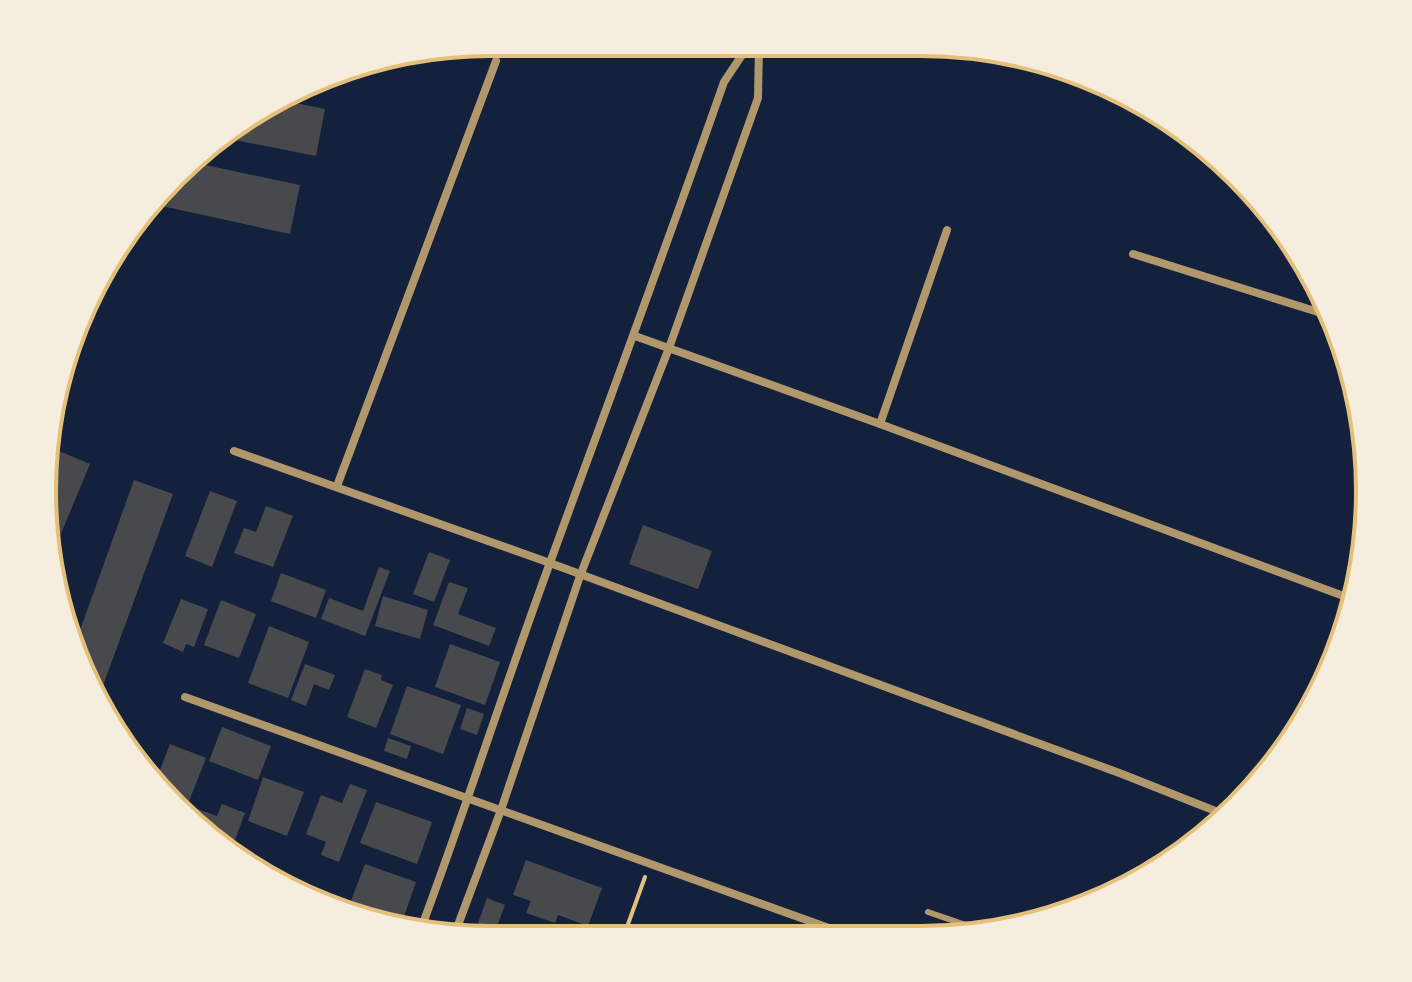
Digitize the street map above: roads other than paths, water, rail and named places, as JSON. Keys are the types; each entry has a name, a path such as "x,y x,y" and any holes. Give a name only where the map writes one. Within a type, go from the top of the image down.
{"street":[{"path":"424,921 724,82 741,56"},
{"path":"458,925 501,810 580,576 669,348 758,98 759,56"},
{"path":"337,486 496,61"},
{"path":"880,424 947,230"},
{"path":"1133,254 1317,312"},
{"path":"635,336 1343,596"},
{"path":"234,451 550,563 1216,811"},
{"path":"185,697 823,926"}],"lane":[{"path":"928,912 962,924"}]}
